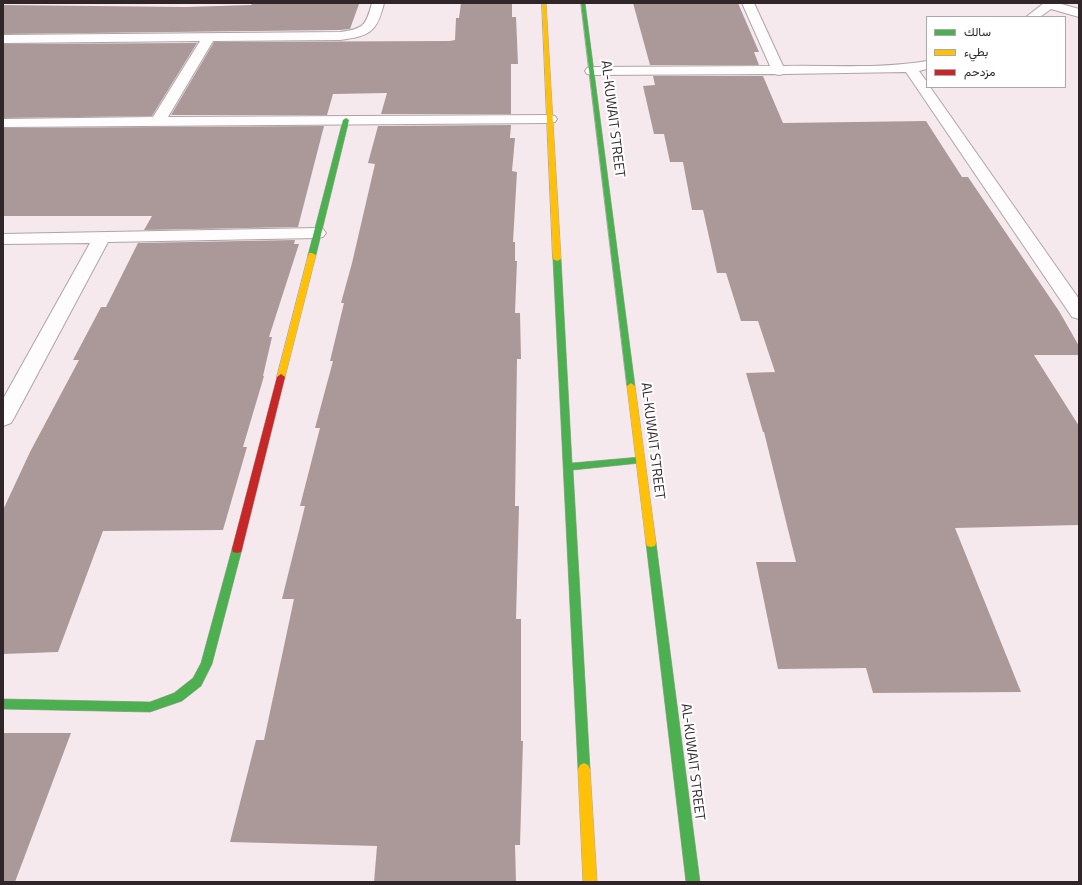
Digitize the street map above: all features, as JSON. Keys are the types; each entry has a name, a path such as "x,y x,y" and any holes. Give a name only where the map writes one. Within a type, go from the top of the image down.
{"main road":[{"path":"544,3 590,882"},
{"name":"AL-KUWAIT STREET","path":"583,3 693,882"},
{"path":"3,704 150,707 178,697 197,682 206,664 271,418 346,120"},
{"path":"568,468 640,460"}],"street":[{"path":"3,39 326,37 353,34 369,28 374,22 378,3"},
{"path":"748,3 779,71"},
{"path":"1033,16 1051,4 1079,13"},
{"path":"158,122 209,38"},
{"path":"592,71 779,71 910,68 926,65"},
{"path":"910,68 1079,313"},
{"path":"3,123 550,119"},
{"path":"3,239 317,234"},
{"path":"3,418 102,237"}],"building":[{"path":"253,3 359,4 350,29 340,30 3,34 3,5 185,7 251,5"},
{"path":"461,3 512,3 512,17 516,17 518,64 511,64 511,114 381,114 387,93 333,94 327,115 171,115 214,42 450,41 455,40 456,18 459,18"},
{"path":"633,3 738,3 759,52 754,52 759,65 650,65"},
{"path":"197,43 152,116 3,118 3,44"},
{"path":"653,76 763,76 783,123 926,121 962,177 968,177 1059,311 1079,346 1079,355 1034,355 1079,426 1079,525 955,528 1021,692 873,693 866,668 778,669 756,562 796,562 764,432 746,373 775,372 758,321 741,321 726,273 717,273 703,210 692,210 683,162 670,162 664,134 654,134 643,86 655,85"},
{"path":"511,125 510,138 515,138 512,171 517,172 513,242 515,242 515,261 517,261 515,313 520,313 521,359 517,359 515,506 519,506 516,619 521,619 521,741 523,741 520,845 515,845 516,882 374,882 377,846 230,842 256,740 264,740 294,599 282,599 305,506 300,506 320,428 315,428 333,361 330,361 344,303 341,303 375,164 368,163 378,126"},
{"path":"324,126 298,227 144,230 152,216 3,216 3,128"},
{"path":"295,240 294,244 299,244 269,337 272,337 264,376 243,447 247,447 223,530 103,531 58,652 3,654 3,510 30,452 79,360 73,360 101,307 106,307 138,243"},
{"path":"3,733 71,733 15,882 3,882"}],"traffic: fast":[{"path":"583,3 631,386"},
{"path":"312,255 346,120"},
{"path":"557,259 584,769"},
{"path":"568,467 640,460"},
{"path":"651,543 693,882"},
{"path":"3,704 150,707 178,697 197,682 206,664 237,549"}],"traffic: slow":[{"path":"544,3 557,259"},
{"path":"281,377 312,255"},
{"path":"631,386 651,543"},
{"path":"584,769 590,882"}],"traffic: jam":[{"path":"237,549 281,377"}]}
